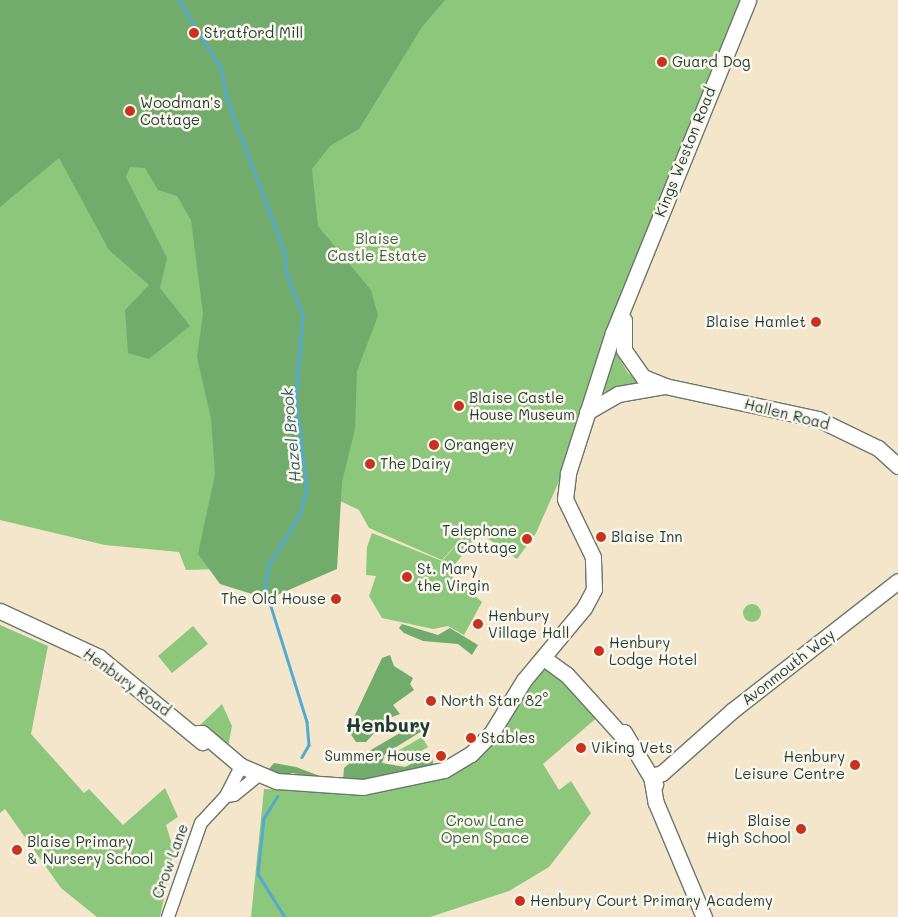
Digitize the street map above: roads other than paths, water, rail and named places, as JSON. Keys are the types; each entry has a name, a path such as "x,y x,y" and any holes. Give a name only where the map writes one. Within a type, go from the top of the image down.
{"main road":[{"name":"Kings Weston Road","path":"625,305 748,0"},
{"name":"Hallen Road","path":"625,305 622,339 628,360 643,376 665,386 818,418 878,448 898,466"},
{"name":"Henbury Road","path":"0,611 99,658 197,734 202,732 210,743 241,766 259,775 313,787 363,787 444,770 482,745 524,680 584,608 596,582 593,557 566,499 568,473 587,412 625,305"},
{"name":"Hallen Road","path":"587,412 618,394 665,386"},
{"name":"Avonmouth Way","path":"651,776 898,581"},
{"path":"547,654 563,674 622,735 651,776 651,791 660,806 704,917"}],"street":[{"name":"Crow Lane","path":"168,917 194,833 226,796 241,766"},
{"name":"Crow Lane","path":"226,796 234,795 259,775"}],"waterway":[{"name":"Hazel Brook","path":"179,0 222,70 226,96 284,250 288,277 303,315 296,399 307,489 300,515 269,565 265,587 307,722 309,745 302,757"},
{"name":"Hazel Brook","path":"278,796 264,818 258,874 285,917"}],"place":[{"name":"Stratford Mill","path":"194,33"},
{"name":"Guard Dog","path":"662,62"},
{"name":"Woodman's Cottage","path":"130,111"},
{"name":"Blaise Hamlet","path":"816,322"},
{"name":"Blaise Castle House Museum","path":"459,406"},
{"name":"Orangery","path":"434,445"},
{"name":"The Dairy","path":"370,464"},
{"name":"Blaise Inn","path":"601,537"},
{"name":"Telephone Cottage","path":"527,539"},
{"name":"St. Mary the Virgin","path":"407,577"},
{"name":"The Old House","path":"336,599"},
{"name":"Henbury Village Hall","path":"478,624"},
{"name":"Henbury Lodge Hotel","path":"599,651"},
{"name":"North Star 82°","path":"431,701"},
{"name":"Stables","path":"471,738"},
{"name":"Viking Vets","path":"581,748"},
{"name":"Summer House","path":"441,756"},
{"name":"Henbury Leisure Centre","path":"855,765"},
{"name":"Blaise High School","path":"801,829"},
{"name":"Blaise Primary & Nursery School","path":"17,850"},
{"name":"Henbury Court Primary Academy","path":"520,901"}],"district":[{"name":"Henbury","path":"388,724"}],"park label":[{"name":"Blaise Castle Estate","path":"377,246"},
{"name":"Crow Lane Open Space","path":"485,828"}]}
